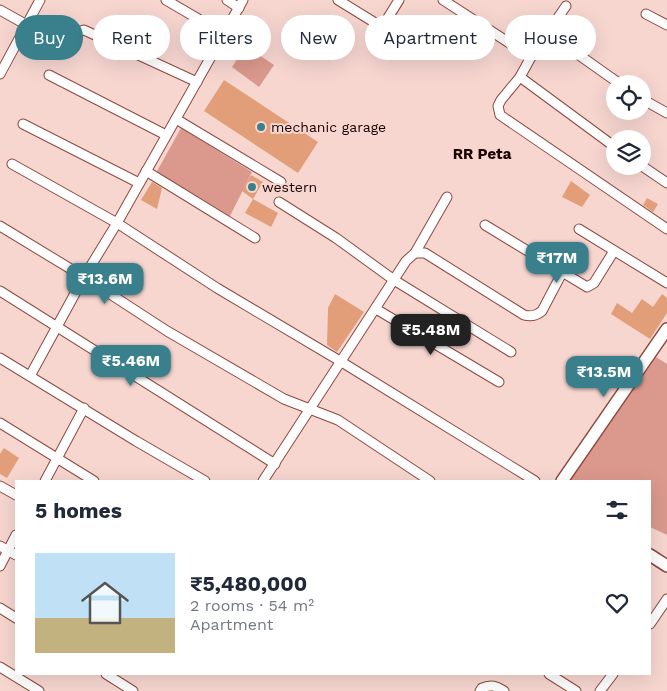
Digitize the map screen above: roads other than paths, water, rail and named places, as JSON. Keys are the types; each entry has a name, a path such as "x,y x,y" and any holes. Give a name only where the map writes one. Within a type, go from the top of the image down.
{"street":[{"path":"32,15 40,0"},
{"path":"166,0 192,15"},
{"path":"227,0 241,4 235,15"},
{"path":"338,0 377,24 386,21 399,0"},
{"path":"443,0 505,40"},
{"path":"560,15 566,6"},
{"path":"0,10 15,18"},
{"path":"646,14 667,25"},
{"path":"83,30 197,82"},
{"path":"0,74 15,47"},
{"path":"30,376 84,277 117,223 209,60"},
{"path":"529,60 520,77 501,100 498,106 500,115 667,229"},
{"path":"586,60 607,75"},
{"path":"49,75 166,135"},
{"path":"520,77 606,139"},
{"path":"651,104 667,113"},
{"path":"176,119 281,182"},
{"path":"23,124 139,184"},
{"path":"12,164 117,223 218,288 533,480"},
{"path":"146,171 256,238"},
{"path":"651,172 667,183"},
{"path":"265,480 406,261 415,253 447,197"},
{"path":"279,202 336,238 394,280 511,352"},
{"path":"485,225 583,286 591,286 614,251"},
{"path":"0,226 84,277 175,336 284,399 338,420 427,480"},
{"path":"579,229 667,283"},
{"path":"415,253 425,253 528,316 537,315 542,311 562,273"},
{"path":"0,291 275,464"},
{"path":"376,309 499,382"},
{"path":"563,480 667,329"},
{"path":"0,358 203,480"},
{"path":"46,480 84,408"},
{"path":"0,422 92,480"},
{"path":"0,486 15,494"},
{"path":"0,566 15,537"},
{"path":"651,556 667,566"},
{"path":"651,621 667,599"},
{"path":"0,608 15,617"},
{"path":"0,667 39,691"},
{"path":"108,675 133,691"},
{"path":"551,675 576,691"},
{"path":"600,691 612,675"},
{"path":"480,691 482,688 490,685 504,691"}],"place":[{"name":"mechanic garage","path":"261,127"},
{"name":"western","path":"252,187"}],"district":[{"name":"RR Peta","path":"482,154"}]}
